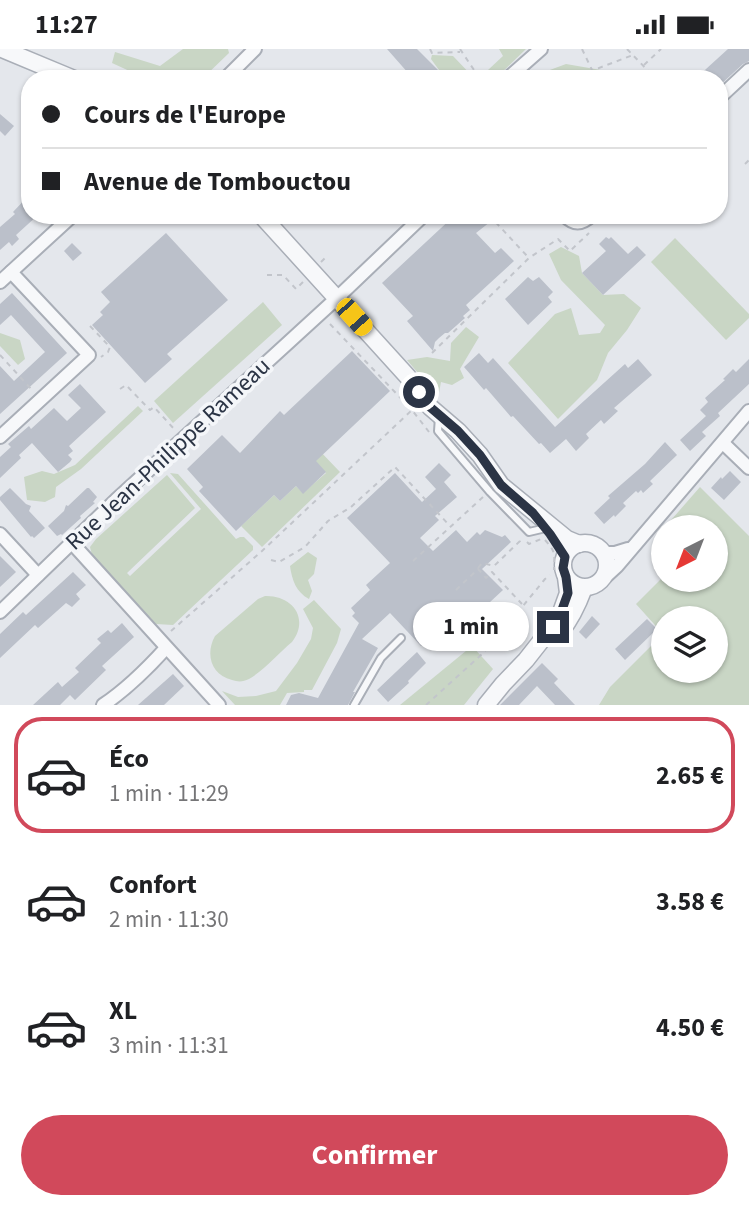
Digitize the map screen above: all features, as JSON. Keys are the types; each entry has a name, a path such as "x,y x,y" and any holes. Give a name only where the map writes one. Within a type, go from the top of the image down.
{"street":[{"path":"0,56 3,49 53,70"},
{"path":"234,70 255,49"},
{"path":"517,70 541,49"},
{"path":"728,90 749,70"},
{"path":"0,282 63,224"},
{"path":"269,224 408,377 430,407 480,455 501,485 568,539 579,544 592,544 604,553 608,565 604,578"},
{"name":"Rue Jean-Philippe Rameau","path":"0,612 415,224"},
{"path":"0,437 93,359 11,272"},
{"path":"408,377 439,401 458,431"},
{"path":"560,575 576,586 584,588 596,585 635,544 749,411"},
{"path":"723,443 749,468"},
{"path":"533,513 565,557"},
{"path":"0,534 38,575"},
{"path":"72,543 219,705"},
{"path":"486,705 559,618 568,593 560,575 565,557 571,548 579,544"},
{"path":"604,553 623,552 635,544"},
{"path":"526,660 562,630 576,609 584,588"},
{"path":"103,705 134,681 163,645"}],"lane":[{"path":"439,415 438,431 490,492 529,532 545,533"},
{"path":"355,705 381,658 401,638"}],"path":[{"path":"430,49 432,53 461,51 474,70"},
{"path":"582,49 592,70"},
{"path":"627,49 647,70"},
{"path":"643,66 661,49"},
{"path":"595,70 633,55"},
{"path":"745,164 749,160"},
{"path":"497,224 529,258"},
{"path":"432,353 529,258 558,239 570,251 589,233"},
{"path":"323,261 326,257"},
{"path":"268,275 283,275 296,289 304,281"},
{"path":"320,313 412,410 435,440"},
{"path":"90,326 110,347 108,352 93,359"},
{"path":"0,355 41,400"},
{"path":"120,389 125,385 150,410 155,407 183,438"},
{"path":"163,645 412,410"},
{"path":"271,560 279,562 305,547 328,521 351,507 395,467 450,526"},
{"path":"413,561 484,497"},
{"path":"529,532 545,533"},
{"path":"456,590 482,563 494,566 520,541 520,534 529,544 545,533"},
{"path":"426,705 481,655 545,579 560,575 553,567 555,554 545,533"},
{"path":"478,569 486,577 492,572 523,605"}],"green space":[{"path":"183,49 228,49 229,53 211,70 127,70 112,63 115,52 160,66"},
{"path":"499,49 526,49 504,70 488,70 503,56"},
{"path":"432,55 453,56 466,70 439,70 431,59"},
{"path":"566,64 601,70 550,70"},
{"path":"675,238 749,314 749,318 726,340 651,262"},
{"path":"561,247 579,256 582,273 603,295 624,294 641,308 608,353 597,380 558,419 508,363 555,314 571,308 579,335 600,333 605,325 561,280 549,254"},
{"path":"263,302 282,325 173,423 154,401"},
{"path":"466,327 479,337 460,369 464,378 452,385 441,382 439,393 429,386 407,360 427,357 450,361 451,343"},
{"path":"0,333 20,340 25,359 18,365 0,346"},
{"path":"138,406 143,411 81,469 56,487 55,497 45,502 27,500 24,477 42,471 54,474 75,465"},
{"path":"294,424 340,472 262,547 241,526 274,495 280,501 296,486 303,493 326,473 288,431"},
{"path":"170,473 178,474 236,539 244,537 253,546 253,550 173,625 156,624 92,555 90,547 167,475 195,508 127,573 130,576 201,509"},
{"path":"700,487 728,515 676,515"},
{"path":"728,515 749,536 749,705 599,705 610,687 651,646 651,683 728,683 728,606 651,606 651,621 636,604 651,589 651,592 728,592"},
{"path":"308,552 317,558 314,574 308,580 312,591 309,599 295,585 290,566"},
{"path":"265,596 283,599 295,610 299,625 292,642 245,681 219,674 210,657 215,636"},
{"path":"314,600 341,629 337,643 312,690 287,693 280,705 235,705 222,691 238,697 276,691 311,639 313,628 303,609"},
{"path":"472,646 493,669 464,705 400,705"}],"building":[{"path":"387,49 417,49 438,70 405,70"},
{"path":"728,49 749,49 749,61 728,78 728,70 705,70"},
{"path":"0,114 14,126 5,136 0,131"},
{"path":"21,204 21,224 28,224 16,235 19,239 12,246 9,242 0,250 0,227 15,214 13,212"},
{"path":"445,224 487,224 476,233 495,253 501,248 514,261 466,305 470,310 463,316 465,318 435,342 433,351 407,321 413,316 382,283"},
{"path":"166,233 228,300 167,354 172,359 145,383 92,325 103,315 100,312 110,302 101,292"},
{"path":"606,237 611,237 628,254 637,246 646,255 603,295 582,273 606,251 599,244"},
{"path":"72,243 82,253 73,261 64,251"},
{"path":"528,277 533,281 539,277 553,292 548,297 552,302 528,325 505,299"},
{"path":"12,293 67,353 0,414 0,366 14,381 45,352 11,315 0,325 0,304"},
{"path":"352,351 390,391 316,461 326,472 303,494 296,486 280,501 274,495 236,531 199,491 203,487 187,469 222,435 240,453 280,411 284,415"},
{"path":"479,353 488,363 493,358 555,427 625,364 628,368 638,359 652,375 614,408 618,411 604,424 601,420 586,434 589,438 576,451 566,439 550,453 511,417 486,388 484,390 464,367"},
{"path":"749,359 749,384 718,413 720,416 702,432 706,436 690,451 680,440 706,416 700,410 708,402 705,398 733,369 736,372"},
{"path":"80,384 106,412 69,446 73,451 68,455 72,459 70,462 58,472 32,443 0,478 0,457 11,447 8,444 29,426 31,429 54,408 67,421 81,408 68,395"},
{"path":"665,442 677,455 650,481 653,484 643,493 641,490 638,493 636,491 623,503 626,506 604,524 594,513 610,498 608,496 645,464"},
{"path":"439,463 451,475 444,482 457,497 435,516 439,520 420,538 433,551 456,530 467,542 477,532 480,535 485,530 502,537 505,535 511,542 482,569 503,590 462,628 454,619 421,646 390,613 362,639 378,648 348,705 286,705 291,695 299,693 318,698 359,623 352,616 355,613 351,608 370,590 366,585 390,563 347,518 395,473 422,502 436,489 425,477"},
{"path":"730,471 741,482 724,500 711,488"},
{"path":"10,488 31,506 29,511 45,528 34,538 0,500"},
{"path":"87,488 97,497 93,502 95,503 62,535 57,536 48,526 64,511 66,505"},
{"path":"0,556 16,572 0,587"},
{"path":"73,572 86,585 76,594 80,599 72,607 66,603 38,628 35,625 0,658 0,634 23,612 26,615"},
{"path":"592,616 600,624 586,639 579,632"},
{"path":"647,619 651,623 651,635 625,660 615,649"},
{"path":"122,623 134,637 102,666 106,670 75,700 70,695 60,705 33,705 58,682 62,687 79,672 75,668 101,643 97,639 108,630 111,633"},
{"path":"417,652 426,663 388,702 377,690"},
{"path":"542,663 558,679 554,683 575,705 555,705 537,686 519,705 500,705"},
{"path":"173,674 184,686 164,705 138,705"}],"route":[{"path":"419,392 430,407 480,455 501,485 533,513 565,557 563,568 568,593 553,627"}]}
